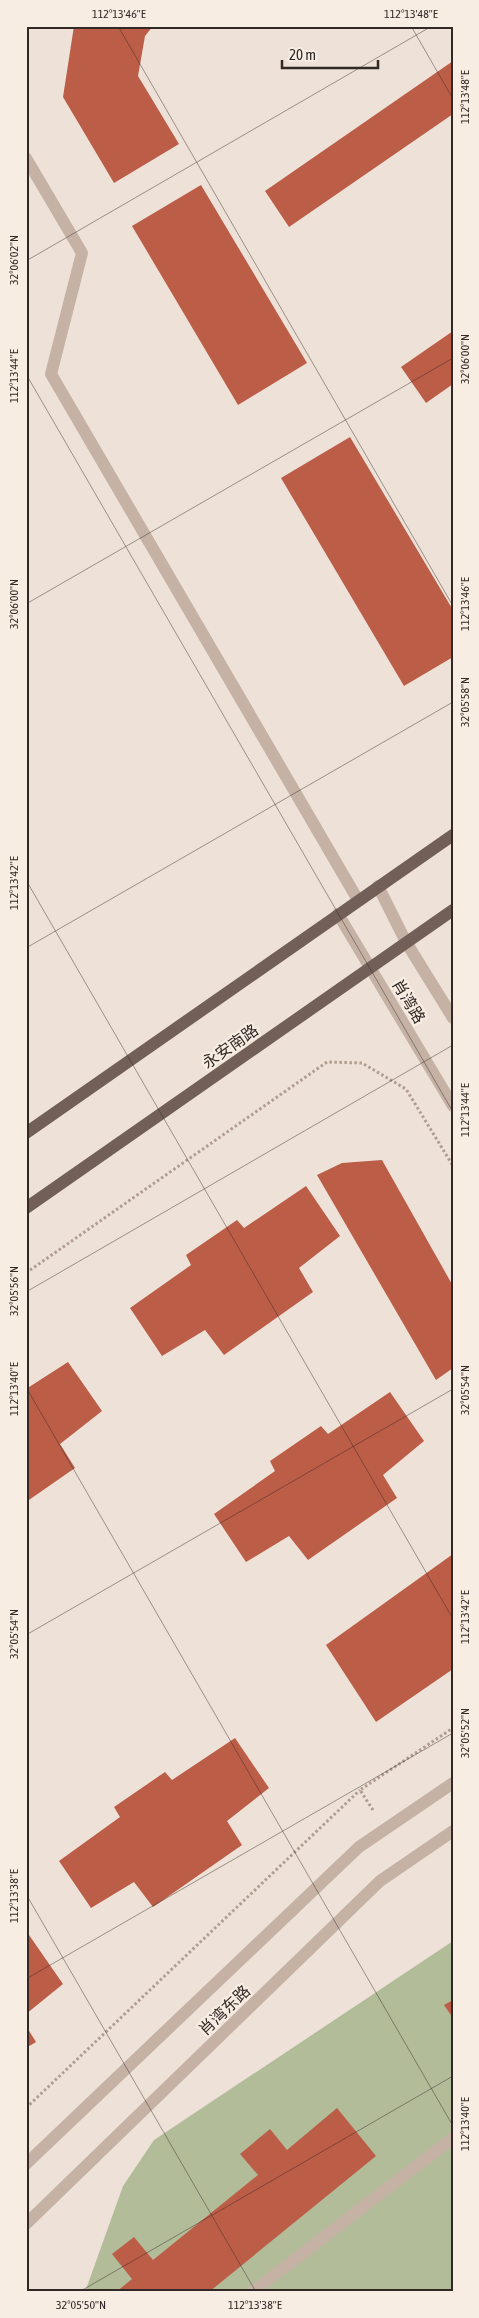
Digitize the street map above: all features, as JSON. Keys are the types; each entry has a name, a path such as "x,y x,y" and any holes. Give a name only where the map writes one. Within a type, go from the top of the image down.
{"main road":[{"path":"26,1133 453,835"},
{"name":"永安南路","path":"26,1208 453,910"}],"street":[{"path":"26,158 82,253 52,374 358,900"},
{"name":"肖湾路","path":"378,886 406,942 453,1018"},
{"name":"肖湾路","path":"338,914 453,1106"},
{"name":"肖湾东路","path":"26,2164 359,1847 453,1783"},
{"name":"肖湾东路","path":"26,2224 380,1881 453,1831"},
{"path":"252,2292 453,2138"}],"path":[{"path":"26,1273 327,1062 362,1063 406,1089 453,1166"},
{"path":"26,2108 360,1790 453,1728"},
{"path":"360,1790 387,1829"}],"green space":[{"path":"453,1941 453,2292 85,2292 123,2186 154,2140"}],"building":[{"path":"74,26 153,26 145,36 138,76 179,144 114,183 63,97"},
{"path":"453,61 453,114 289,227 265,191"},
{"path":"201,185 307,363 238,405 132,226"},
{"path":"453,331 453,384 426,403 401,367"},
{"path":"350,437 453,610 453,657 404,686 281,478"},
{"path":"382,1160 453,1286 453,1368 436,1380 317,1175 342,1163"},
{"path":"306,1186 340,1236 299,1268 313,1292 224,1355 205,1330 162,1356 130,1308 191,1265 186,1255 237,1220 244,1228"},
{"path":"68,1362 102,1411 60,1444 75,1468 26,1502 26,1389"},
{"path":"390,1392 424,1441 383,1475 397,1498 308,1560 289,1536 246,1562 214,1514 275,1471 270,1461 321,1426 328,1434"},
{"path":"453,1554 453,1669 376,1722 326,1645"},
{"path":"235,1738 269,1788 227,1821 242,1845 153,1907 134,1882 91,1908 59,1861 120,1817 114,1807 165,1772 172,1780"},
{"path":"29,1935 63,1984 26,2014 26,1937"},
{"path":"453,2000 453,2018 444,2005"},
{"path":"26,2026 36,2042 26,2048"},
{"path":"337,2108 376,2156 209,2292 116,2292 132,2279 112,2254 134,2237 153,2260 258,2175 240,2154 270,2129 287,2150"}]}
